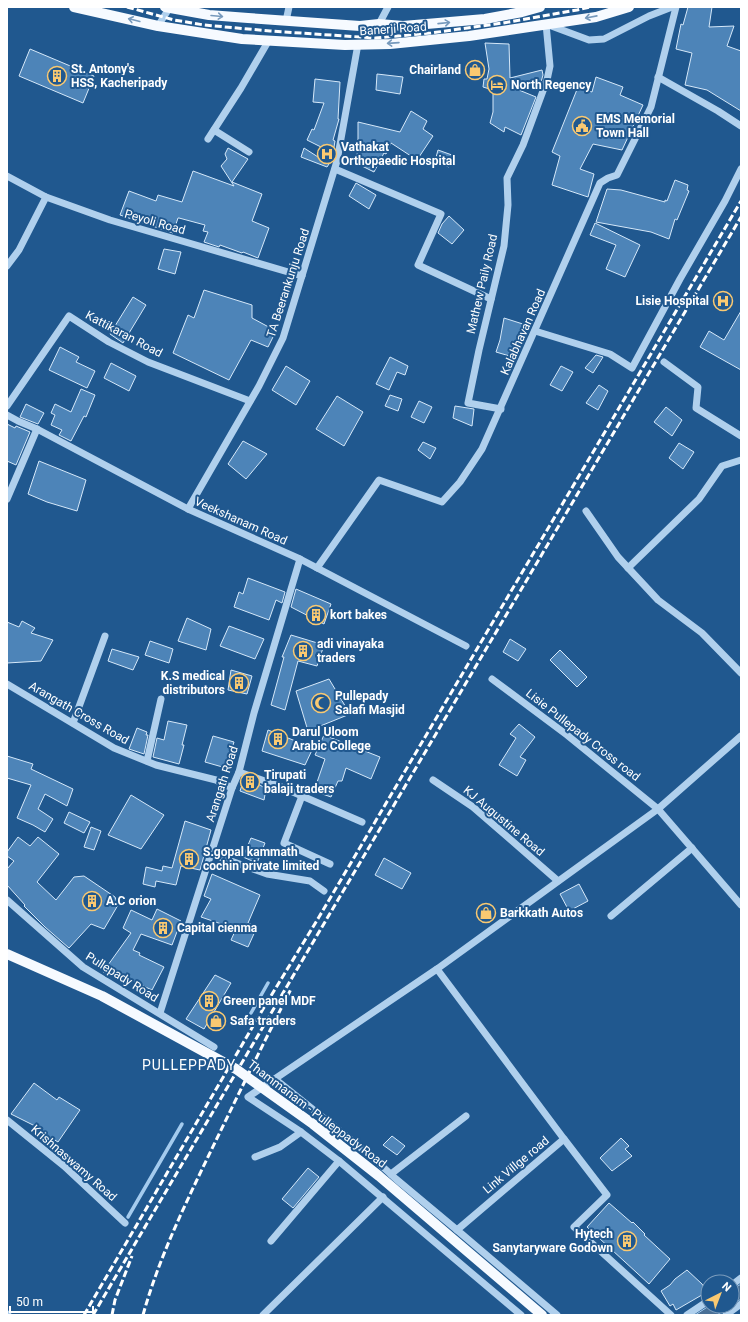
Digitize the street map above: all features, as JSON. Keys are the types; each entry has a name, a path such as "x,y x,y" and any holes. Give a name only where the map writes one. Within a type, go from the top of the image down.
{"main road":[{"name":"Banerji Road","path":"74,7 158,26 242,39 358,44 390,44 469,36 596,17 629,7"},
{"name":"Banerji Road","path":"168,7 210,15 360,26 379,24 403,26 443,24 492,18 541,7"},
{"path":"541,7 546,24"},
{"name":"Thammanam - Pulleppady Road","path":"7,954 102,996 236,1069 313,1124 366,1166 542,1315"}],"street":[{"name":"Banerji Road","path":"158,26 168,7"},
{"path":"286,20 289,7"},
{"path":"379,24 388,7"},
{"path":"546,24 588,40 604,39 649,16 672,7"},
{"name":"Kalabhavan Road","path":"317,568 379,480 442,502 460,482 482,449 600,183 617,175 651,107 676,7"},
{"name":"Mathew Paily Road","path":"501,409 468,403 504,246 508,206 507,178 523,145 547,80 550,66 546,24"},
{"path":"208,139 241,88 269,40"},
{"name":"TA Beerankunju Road","path":"188,509 284,338 335,169 358,44"},
{"path":"658,78 712,107 741,126"},
{"path":"214,130 249,152"},
{"path":"335,169 441,214 418,266 491,299"},
{"path":"535,331 610,354 632,368 741,170"},
{"name":"Peyoli Road","path":"7,176 46,197 110,220 302,276"},
{"path":"7,266 19,250 46,197"},
{"name":"Kattikaran Road","path":"7,406 69,316 109,342 148,362 250,401"},
{"path":"664,362 698,387 696,408 741,436"},
{"name":"Veekshanam Road","path":"7,415 37,429 188,509 300,559 466,646"},
{"path":"7,498 37,429"},
{"path":"628,568 699,499 722,466 741,460"},
{"path":"586,511 618,557 658,600 702,633 741,673"},
{"name":"Arangath Road","path":"160,1013 232,788 240,772 254,713 300,559"},
{"path":"73,723 105,636"},
{"name":"Lisie Pullepady Cross road","path":"492,678 567,735 658,809 741,905"},
{"name":"Arangath Cross Road","path":"7,684 61,718 73,723 114,748 156,765 216,780 232,788"},
{"path":"147,761 161,699"},
{"path":"521,1315 340,1161 301,1132 248,1097 437,969 658,809 741,736"},
{"path":"240,772 279,786 362,822"},
{"name":"KJ Augustine Road","path":"433,780 474,807 558,881"},
{"path":"302,796 284,843 330,864"},
{"path":"611,916 692,848"},
{"path":"212,851 217,856 260,872 310,881 324,891"},
{"name":"Pullepady Road","path":"7,900 83,967 214,1047"},
{"name":"Link Villge road","path":"437,969 564,1139 457,1230"},
{"path":"275,1079 371,1156 390,1174 557,1315"},
{"path":"390,1174 466,1116"},
{"name":"Krishnaswamy Road","path":"7,1120 64,1166 125,1223"},
{"path":"255,1156 280,1147 301,1132"},
{"path":"564,1139 607,1195 574,1227 671,1315"},
{"path":"271,1241 340,1161"},
{"path":"262,1315 383,1197"},
{"path":"726,1315 741,1304"},
{"path":"687,1315 700,1306"}],"water":[{"path":"741,1284 740,1300 740,1285"},
{"path":"700,1312 700,1314 718,1314 717,1315 695,1315"}],"building":[{"path":"688,7 712,7 709,27 734,26 727,46 741,51 741,111 707,90 685,85 692,53 676,49 681,24 683,25"},
{"path":"485,43 509,44 510,78 542,70 543,75 541,82 514,88 536,97 521,135 505,127 504,132 490,123 493,112 493,90 483,87 484,79 487,79 489,69"},
{"name":"St. Antony's HSS, Kacheripady","path":"30,49 94,76 83,103 19,76"},
{"path":"377,74 403,77 400,94 376,90"},
{"path":"596,77 623,87 620,95 643,105 622,150 593,144 580,169 594,174 588,197 552,185 560,156 552,152 578,87 592,92"},
{"path":"315,79 340,82 339,119 333,140 335,141 333,153 307,140 312,129 314,130 324,103 313,102"},
{"path":"411,111 427,121 423,129 433,136 417,160 391,143 386,154 384,153 374,172 356,163 359,141 358,122 400,132"},
{"path":"228,148 248,159 232,182 262,194 252,221 269,228 258,258 220,245 219,247 204,242 208,232 203,231 205,225 178,218 173,233 120,215 129,191 156,201 158,195 182,202 193,171 234,186 221,166 227,159 225,154"},
{"path":"304,148 329,164 327,167 301,157"},
{"path":"438,150 452,155 449,167 435,161"},
{"path":"675,180 688,185 687,190 689,191 677,220 675,219 669,239 651,232 596,222 607,189 621,190 665,202 665,200 667,201"},
{"path":"356,183 376,195 369,209 349,196"},
{"path":"449,216 464,230 452,244 438,233 442,224"},
{"path":"595,223 640,245 625,277 606,269 616,245 590,235"},
{"path":"164,249 181,252 175,274 158,269"},
{"path":"204,290 252,305 252,318 276,331 268,347 251,340 229,380 173,353 188,315 194,318"},
{"path":"133,297 146,305 123,343 110,334"},
{"path":"741,311 741,370 700,347 709,331 724,340"},
{"path":"504,318 526,325 524,340 517,338 513,357 496,352"},
{"path":"60,347 79,357 76,362 95,371 87,388 49,370"},
{"path":"596,355 603,357 593,373 585,368"},
{"path":"390,357 408,366 405,375 397,372 389,390 376,384"},
{"path":"111,363 136,376 129,391 104,378"},
{"path":"286,366 310,381 296,405 272,390"},
{"path":"561,366 573,372 562,391 550,385"},
{"path":"599,385 608,391 598,410 586,403"},
{"path":"81,389 95,395 86,417 84,416 71,441 59,435 62,430 51,425 55,415 51,413 55,404 71,412"},
{"path":"390,395 402,399 398,411 385,406"},
{"path":"337,396 363,412 344,446 316,429"},
{"path":"419,401 432,407 424,423 411,417"},
{"path":"26,404 44,413 38,424 20,417"},
{"path":"455,406 474,409 472,426 453,418"},
{"path":"666,407 682,420 672,436 654,422"},
{"path":"7,424 30,432 16,465 7,461"},
{"path":"243,441 267,454 246,479 228,464"},
{"path":"423,442 436,448 430,459 418,450"},
{"path":"679,443 694,452 683,469 669,458"},
{"path":"39,461 86,480 77,511 47,502 28,494"},
{"path":"248,578 285,592 282,603 276,600 269,620 234,607 239,592 243,594"},
{"name":"kort bakes","path":"296,589 331,604 324,624 291,607"},
{"path":"187,618 211,629 206,650 178,641"},
{"path":"22,621 35,628 31,633 53,640 41,661 7,663 7,622 19,627"},
{"path":"229,626 264,639 255,659 220,646"},
{"path":"291,635 324,645 317,666 298,661 285,710 271,705 284,657 282,657"},
{"path":"510,639 526,649 518,661 503,652"},
{"path":"150,641 173,649 169,663 145,655"},
{"path":"112,649 139,657 133,670 108,661"},
{"path":"560,650 587,677 577,687 550,660"},
{"name":"K.S medical distributors","path":"231,670 252,676 247,694 228,690"},
{"name":"Pullepady Salafi Masjid","path":"329,679 350,714 308,731 296,691"},
{"path":"168,721 187,725 179,764 153,757 157,738 164,740"},
{"path":"519,724 535,737 520,757 526,760 517,776 499,765 516,738 510,734"},
{"path":"137,728 147,732 146,735 148,735 144,754 129,749"},
{"name":"Darul Uloom Arabic College","path":"268,730 313,748 305,765 262,751"},
{"path":"324,735 380,757 371,779 346,768 342,781 338,781 331,797 314,791 325,759 315,755"},
{"path":"213,736 234,742 226,768 205,762"},
{"path":"7,756 33,764 31,769 73,789 67,806 45,794 38,809 53,819 45,832 17,818 31,785 7,778"},
{"name":"Tirupati balaji traders","path":"244,779 266,789 264,800 240,791"},
{"path":"131,795 164,815 141,849 108,835"},
{"path":"69,812 90,822 84,833 64,823"},
{"path":"185,821 211,830 200,870 181,866 176,885 156,881 155,887 143,884 146,867 162,871 163,866 172,868"},
{"path":"91,827 101,831 94,850 84,847"},
{"path":"18,837 30,846 38,837 59,854 37,882 56,900 74,877 84,876 115,897 118,905 104,929 91,924 69,948 24,906 25,905 7,885 7,869 14,861 7,856 7,852"},
{"path":"251,838 265,843 257,863 243,857"},
{"path":"384,858 411,873 402,889 375,875"},
{"path":"212,874 260,895 248,923 257,927 248,947 231,940 236,929 201,917 211,899 204,896"},
{"path":"579,884 588,901 569,911 560,894"},
{"path":"157,909 181,921 172,945 141,934 133,950 140,953 139,955 164,967 152,990 126,978 125,980 103,972 131,933 123,928 131,910 152,920"},
{"name":"Green panel MDF","path":"215,975 231,983 204,1029 186,1019"},
{"path":"34,1083 57,1100 59,1097 80,1110 58,1142 38,1130 39,1128 11,1114"},
{"path":"392,1136 405,1146 397,1155 383,1145"},
{"path":"621,1138 629,1146 625,1149 632,1156 612,1171 600,1158"},
{"path":"308,1168 319,1177 293,1208 282,1199"},
{"path":"609,1203 632,1223 633,1222 645,1234 644,1235 670,1259 649,1284 587,1227"},
{"path":"687,1270 700,1282 700,1296 676,1310 673,1304 670,1306 661,1291 670,1285"}],"waterway":[{"path":"251,1013 268,983"},
{"path":"128,1217 182,1124"}],"railway":[{"path":"127,7 174,20 204,25 375,38 431,33 503,23 590,7"},
{"path":"84,1315 263,1009 319,917 741,201"},
{"path":"93,1315 741,217"},
{"path":"143,1315 156,1275 179,1217 291,989"},
{"path":"112,1315 115,1300 132,1256"}],"place":[{"name":"Chairland","path":"475,70"},
{"name":"St. Antony's HSS, Kacheripady","path":"57,76"},
{"name":"North Regency","path":"497,85"},
{"name":"EMS Memorial Town Hall","path":"582,126"},
{"name":"Vathakat Orthopaedic Hospital","path":"327,154"},
{"name":"Lisie Hospital","path":"723,301"},
{"name":"kort bakes","path":"316,615"},
{"name":"adi vinayaka traders","path":"303,651"},
{"name":"K.S medical distributors","path":"239,683"},
{"name":"Pullepady Salafi Masjid","path":"321,703"},
{"name":"Darul Uloom Arabic College","path":"278,739"},
{"name":"Tirupati balaji traders","path":"250,782"},
{"name":"S.gopal kammath cochin private limited","path":"189,859"},
{"name":"A.C orion","path":"92,901"},
{"name":"Barkkath Autos","path":"486,913"},
{"name":"Capital cienma","path":"163,928"},
{"name":"Green panel MDF","path":"209,1001"},
{"name":"Safa traders","path":"216,1021"},
{"name":"Hytech Sanytaryware Godown","path":"627,1241"}],"district":[{"name":"PULLEPPADY","path":"189,1065"}]}
